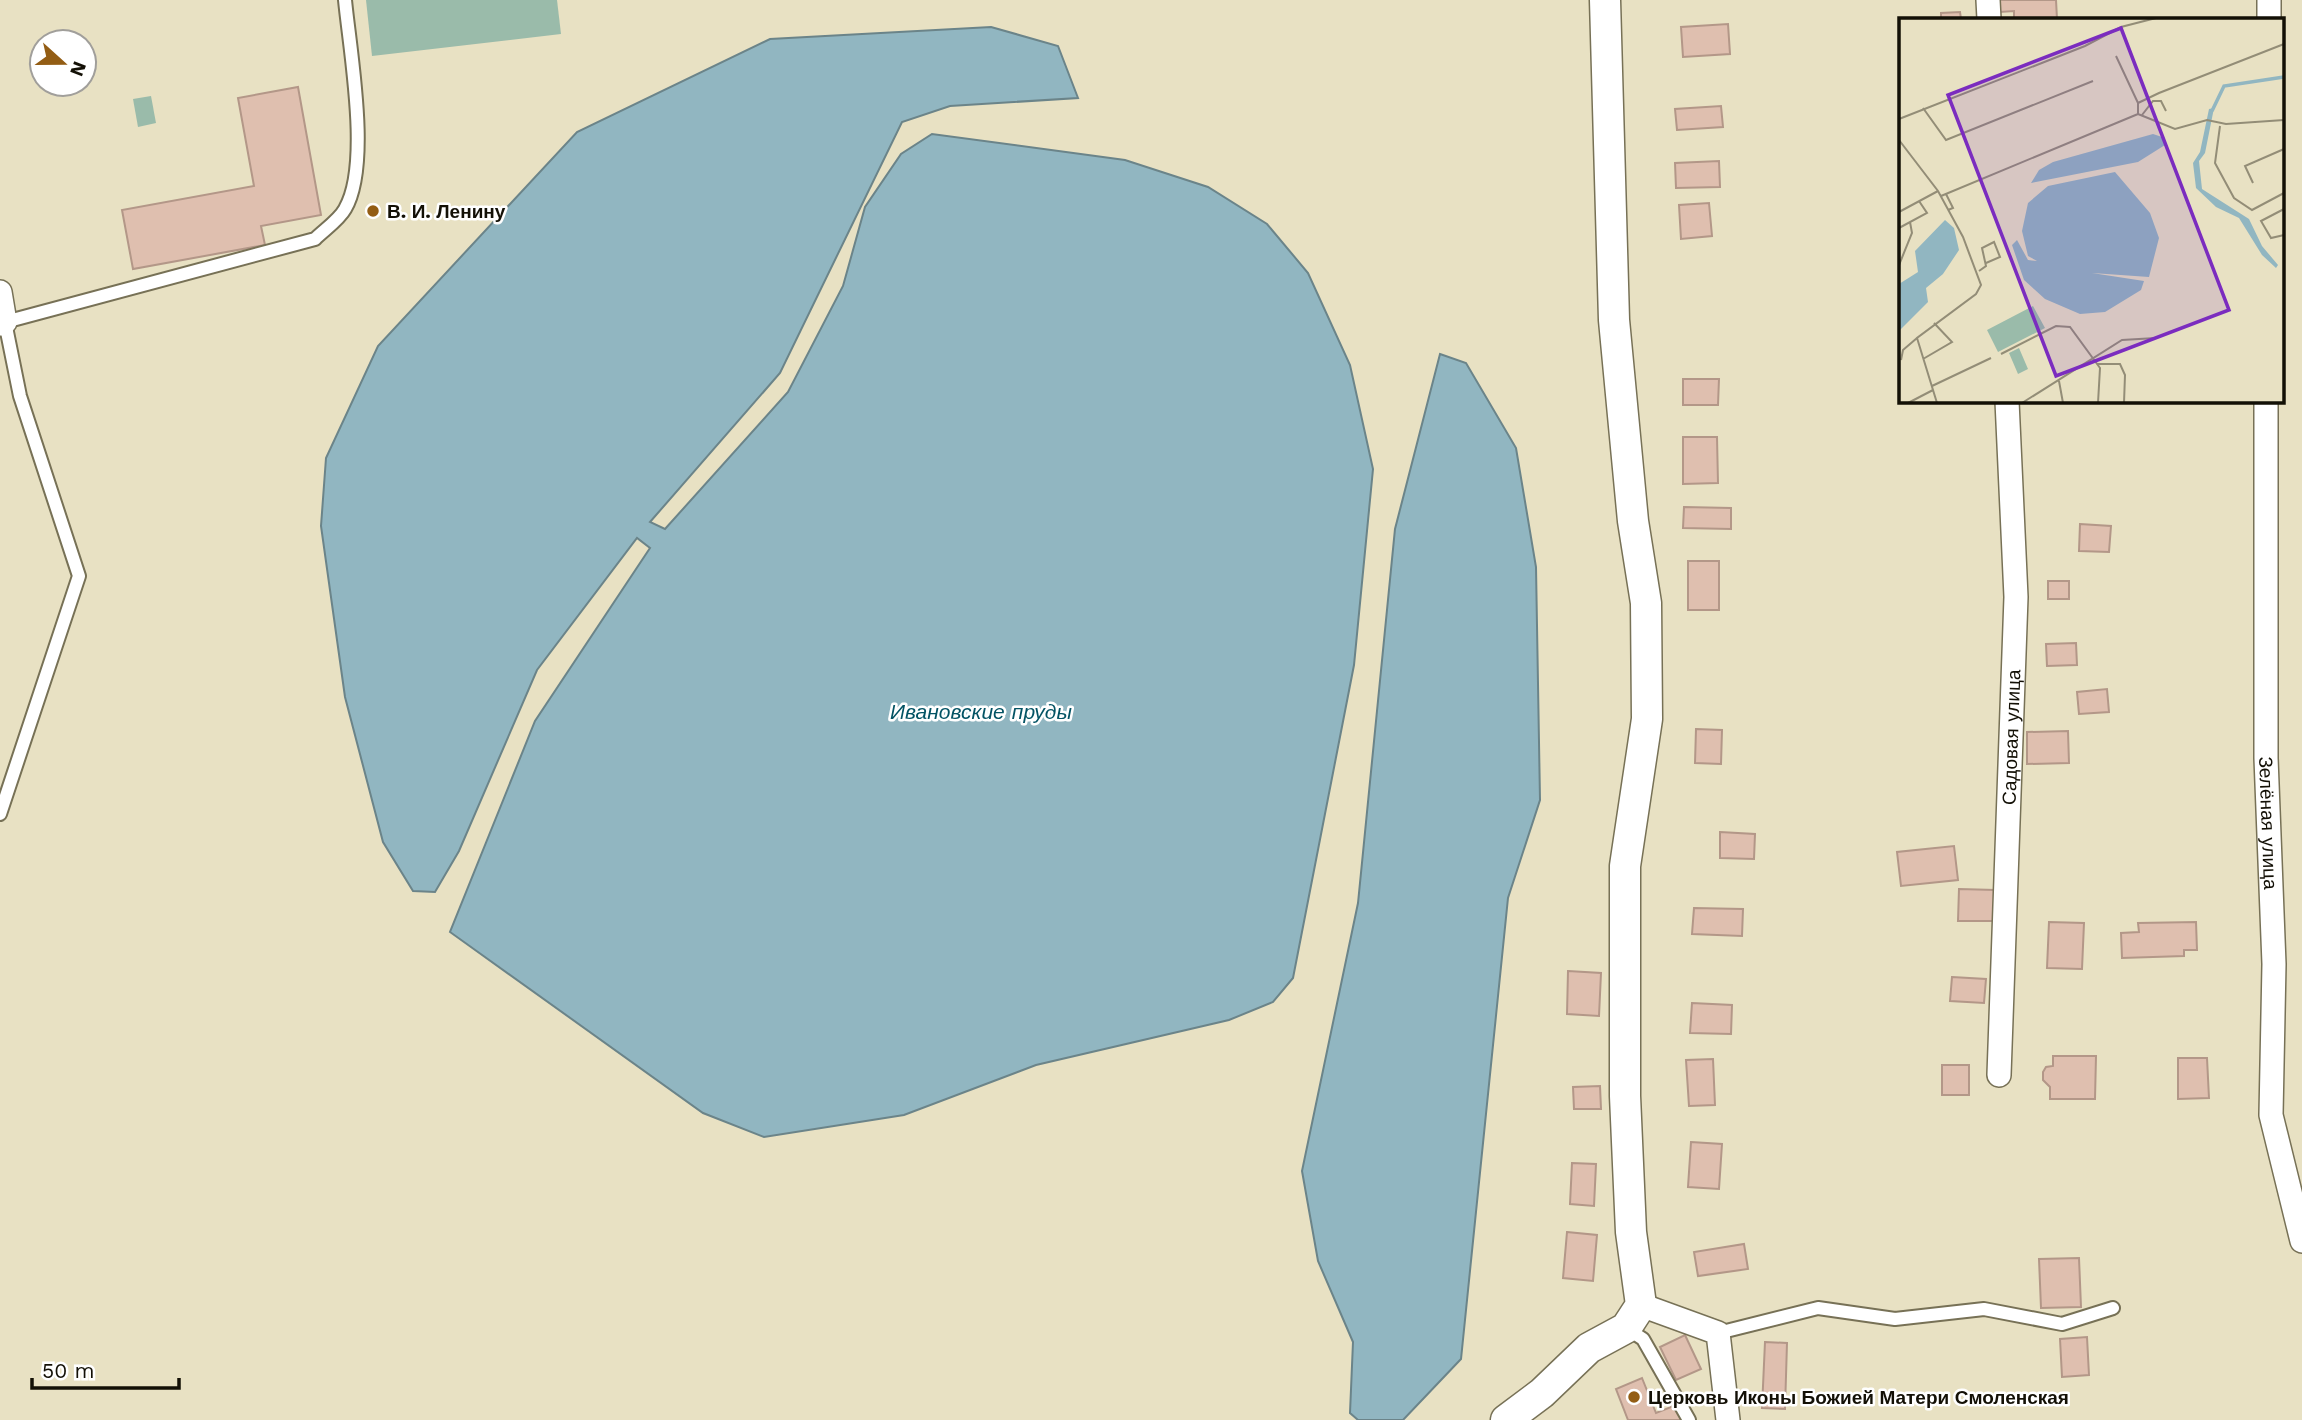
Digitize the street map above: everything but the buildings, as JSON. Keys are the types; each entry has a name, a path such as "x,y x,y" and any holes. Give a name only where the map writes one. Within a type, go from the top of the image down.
{"street":[{"path":"1605,0 1614,320 1633,521 1646,604 1647,719 1625,866 1625,1096 1634,1316"},
{"path":"1988,0 1989,18"},
{"path":"2269,0 2269,18"},
{"path":"0,292 2,323"},
{"name":"Садовая улица","path":"1999,1075 2016,597 2007,402"},
{"name":"Зелёная улица","path":"2266,402 2266,758 2274,964 2271,1115 2302,1241"},
{"path":"1506,1420 1542,1393 1589,1348 1634,1316 1718,1333 1728,1420"}],"lane":[{"path":"0,814 79,576 20,397 2,323 315,239 345,210 356,178 358,137 345,0"},
{"path":"1718,1333 1818,1308 1895,1320 1984,1308 2062,1324 2113,1308"},
{"path":"1634,1316 1643,1339 1689,1420"}],"green space":[{"path":"366,0 557,0 561,34 372,56"},
{"path":"151,96 156,123 138,127 133,99"}],"water":[{"name":"Ивановские пруды","path":"991,27 1058,46 1078,98 950,106 902,122 780,373 650,522 665,529 788,392 843,286 865,207 901,154 932,134 1125,160 1208,187 1267,224 1308,273 1350,365 1373,469 1354,665 1293,978 1273,1002 1229,1020 1036,1065 904,1115 764,1137 703,1113 450,932 535,721 650,548 637,538 537,670 459,851 435,892 413,891 383,842 345,697 321,526 326,458 378,346 577,132 770,39"},
{"path":"1440,354 1466,363 1516,448 1536,567 1540,800 1508,898 1461,1359 1403,1420 1358,1420 1350,1413 1353,1342 1318,1261 1302,1171 1358,903 1395,529"}],"place":[{"name":"В. И. Ленину","path":"373,211"},
{"name":"Церковь Иконы Божией Матери Смоленская","path":"1634,1397"}]}
